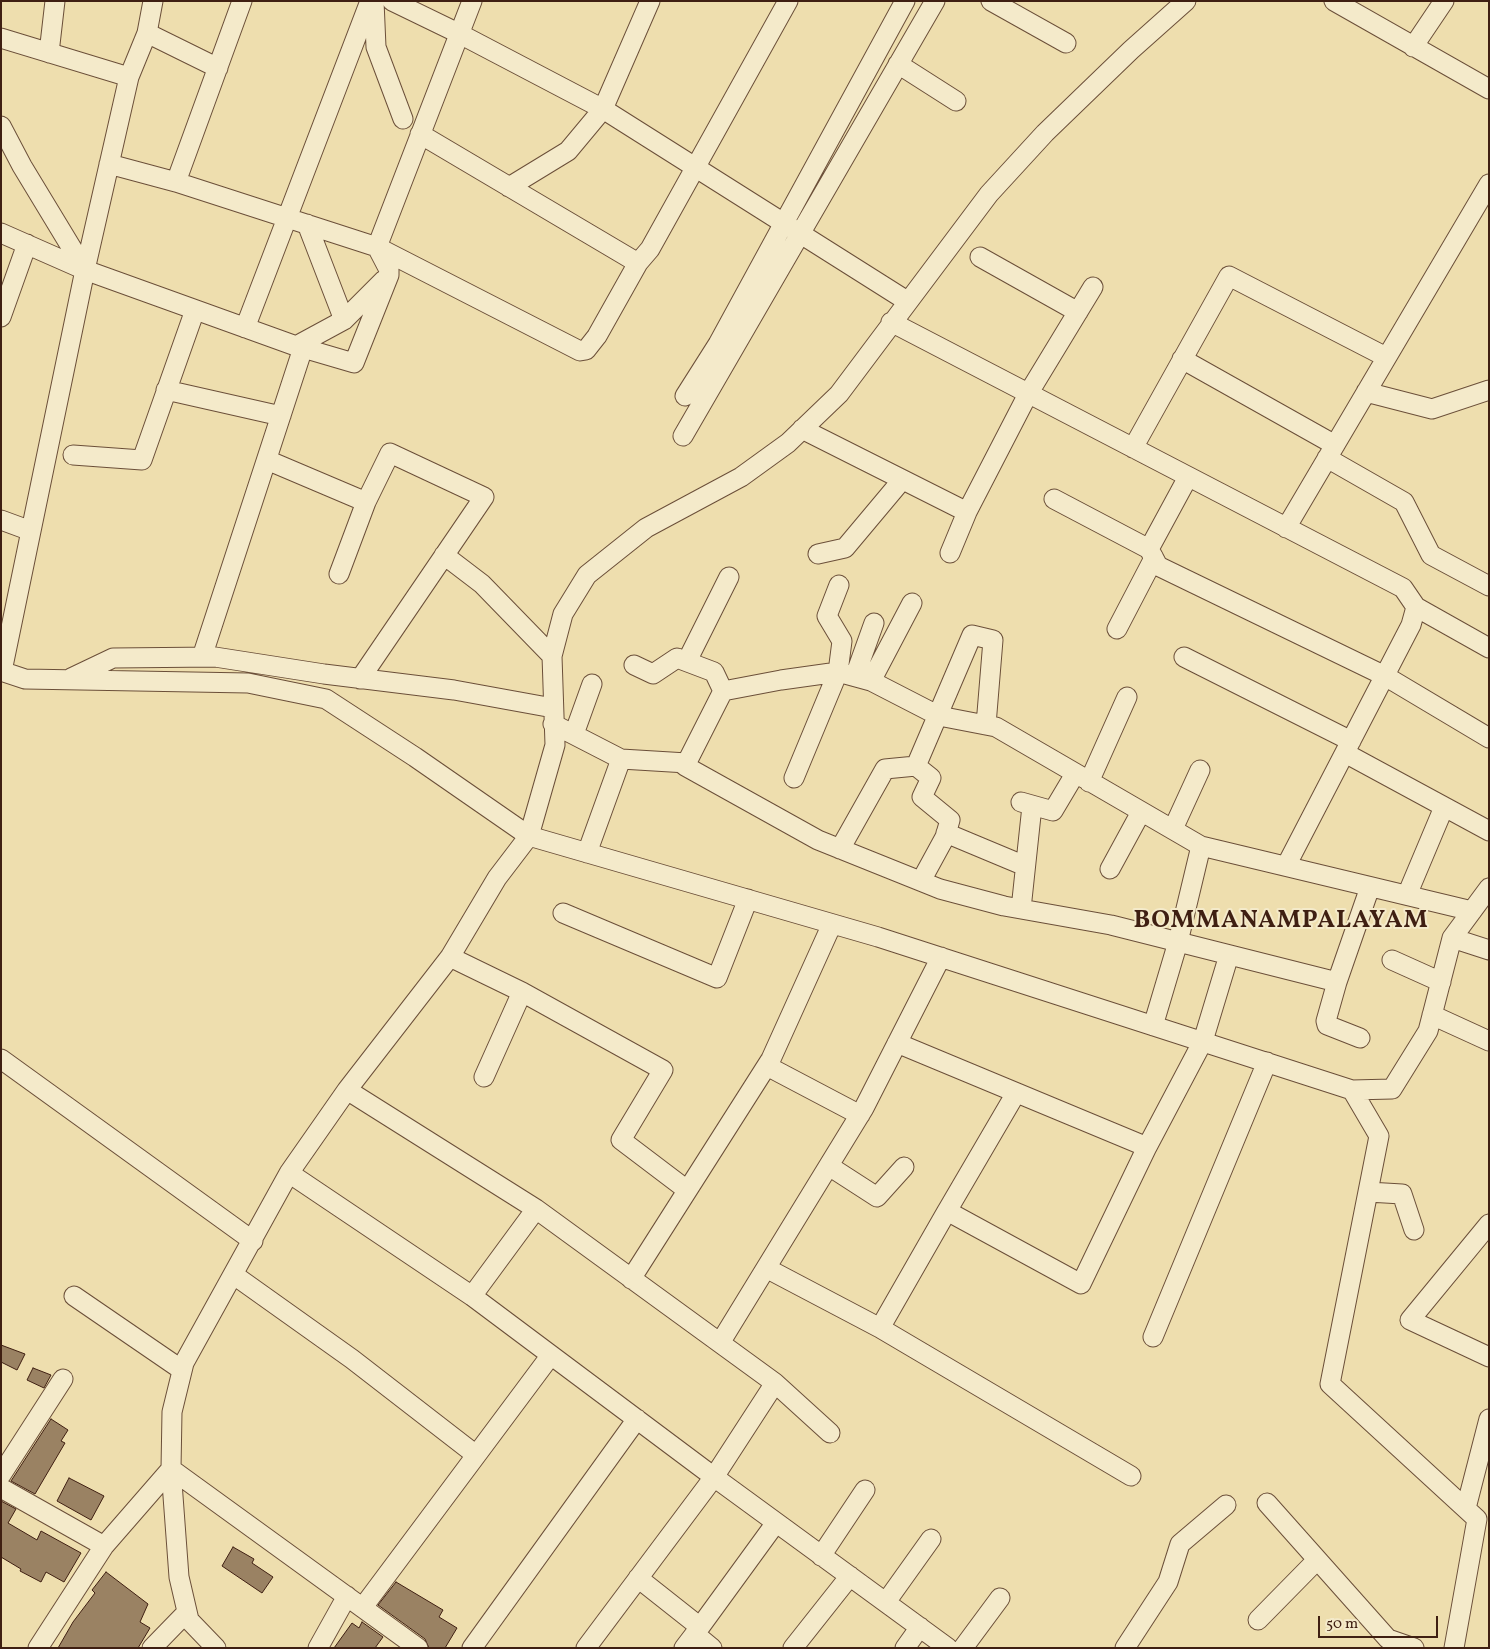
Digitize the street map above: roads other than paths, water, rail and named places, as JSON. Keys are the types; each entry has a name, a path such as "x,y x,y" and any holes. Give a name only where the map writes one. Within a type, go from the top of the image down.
{"street":[{"path":"49,53 55,1"},
{"path":"153,1 147,33 129,77 85,270 2,671 25,679 248,683 326,699 415,757 529,836 941,957 1352,1090 1392,1089 1428,1030 1452,938 1489,888"},
{"path":"176,182 242,1"},
{"path":"372,1 376,47 403,119"},
{"path":"245,328 372,1"},
{"path":"392,1 458,33 603,109 907,301"},
{"path":"1,233 85,270 296,346 354,364 389,275 389,270 377,247 458,33 472,1"},
{"path":"509,186 568,150 603,109 650,1"},
{"path":"109,164 176,182 377,247 580,351 586,350 597,336 638,263 650,249 694,166 788,1"},
{"path":"683,436 793,229 904,1"},
{"path":"685,396 898,64 935,1"},
{"path":"991,1 1066,43"},
{"path":"216,1648 189,1620 179,1577 171,1469 172,1412 184,1363 253,1241 289,1172 347,1090 450,958 497,878 529,836 555,745 552,656 563,614 586,575 646,528 741,477 788,443 839,394 891,322 989,194 1045,133 1131,50 1186,1"},
{"path":"1334,1 1413,48 1489,89"},
{"path":"1413,48 1444,1"},
{"path":"147,33 218,68"},
{"path":"1,38 129,77"},
{"path":"898,64 956,101"},
{"path":"1,126 22,166 85,270"},
{"path":"420,134 638,263"},
{"path":"1286,528 1489,184"},
{"path":"307,224 344,320"},
{"path":"1,317 6,291 27,244"},
{"path":"980,256 1078,312"},
{"path":"296,346 344,320 389,275"},
{"path":"1133,448 1229,276 1386,358"},
{"path":"950,553 967,512 1028,394 1093,287"},
{"path":"73,455 142,460 195,310"},
{"path":"891,322 1403,588 1416,607 1489,648"},
{"path":"202,657 302,351 296,346"},
{"path":"1182,359 1331,451 1404,502 1431,555 1489,586"},
{"path":"166,390 281,416"},
{"path":"1366,392 1432,409 1487,393"},
{"path":"802,429 967,512"},
{"path":"339,574 366,502 390,453 484,497 360,679"},
{"path":"267,460 366,502"},
{"path":"1117,628 1188,477"},
{"path":"818,554 845,548 902,480"},
{"path":"1054,499 1151,554 1158,566 1385,676 1489,738"},
{"path":"1,520 31,531"},
{"path":"444,555 482,584 552,656"},
{"path":"686,661 729,577"},
{"path":"839,585 827,616 842,641 855,676"},
{"path":"794,778 855,676 912,603"},
{"path":"1286,866 1412,625 1416,607"},
{"path":"855,676 874,623"},
{"path":"916,766 972,636 993,640 986,725"},
{"path":"68,680 113,658 215,657 360,679 454,690 553,716 574,734 621,759 687,763"},
{"path":"1184,657 1348,747 1444,807 1489,831"},
{"path":"634,666 654,674 677,658 714,672 723,691"},
{"path":"723,691 781,680 855,676 939,716 996,727 1201,846 1472,911"},
{"path":"574,734 592,684"},
{"path":"723,691 686,766 810,836 940,888 1021,909 1111,925 1336,982"},
{"path":"1021,909 1025,866 1026,804 1053,811 1082,778 1127,697"},
{"path":"588,853 621,759"},
{"path":"840,849 885,769 916,766 931,778 922,796 950,820 946,833 921,881"},
{"path":"1172,829 1200,770"},
{"path":"1407,896 1444,807"},
{"path":"1110,869 1141,812"},
{"path":"946,833 1025,866"},
{"path":"1153,1026 1178,942 1201,846"},
{"path":"1360,1038 1328,1025 1326,1021 1336,982 1370,887"},
{"path":"563,913 716,978 748,899"},
{"path":"631,1279 767,1066 832,924"},
{"path":"1452,938 1489,950"},
{"path":"947,1211 1081,1284 1147,1147 1203,1041 1229,955"},
{"path":"720,1343 860,1115 941,957"},
{"path":"450,958 522,992 663,1070 621,1140 688,1190"},
{"path":"1392,960 1441,982"},
{"path":"484,1077 522,992"},
{"path":"1432,1015 1489,1041"},
{"path":"897,1044 1147,1147"},
{"path":"1,1059 253,1241"},
{"path":"1153,1337 1268,1062"},
{"path":"767,1066 860,1115"},
{"path":"347,1090 536,1209 775,1383 830,1433"},
{"path":"1352,1090 1379,1136 1330,1384 1477,1516"},
{"path":"880,1328 1016,1093"},
{"path":"829,1166 877,1197 904,1167"},
{"path":"289,1172 472,1296 775,1524 948,1648"},
{"path":"1368,1192 1402,1194 1414,1230"},
{"path":"472,1296 536,1209"},
{"path":"1489,1224 1410,1320 1489,1357"},
{"path":"766,1268 880,1328 1132,1476"},
{"path":"234,1275 352,1360 476,1455"},
{"path":"74,1296 182,1370"},
{"path":"362,1608 551,1355"},
{"path":"1,1475 63,1379"},
{"path":"589,1647 714,1477 775,1383"},
{"path":"472,1648 637,1419"},
{"path":"1454,1648 1477,1516 1489,1419"},
{"path":"38,1648 104,1546 171,1469"},
{"path":"171,1469 418,1648"},
{"path":"1,1488 104,1546"},
{"path":"821,1556 865,1490"},
{"path":"1266,1503 1317,1560 1383,1643 1414,1648"},
{"path":"1125,1648 1168,1582 1180,1544 1226,1505"},
{"path":"693,1636 775,1524"},
{"path":"886,1602 931,1539"},
{"path":"1258,1620 1317,1560"},
{"path":"793,1648 850,1576"},
{"path":"638,1578 693,1636 712,1648"},
{"path":"318,1648 347,1596"},
{"path":"963,1648 1000,1598"},
{"path":"152,1648 187,1612"},
{"path":"905,1648 920,1627"}],"district":[{"name":"BOMMANAMPALAYAM","path":"1281,922"}]}
